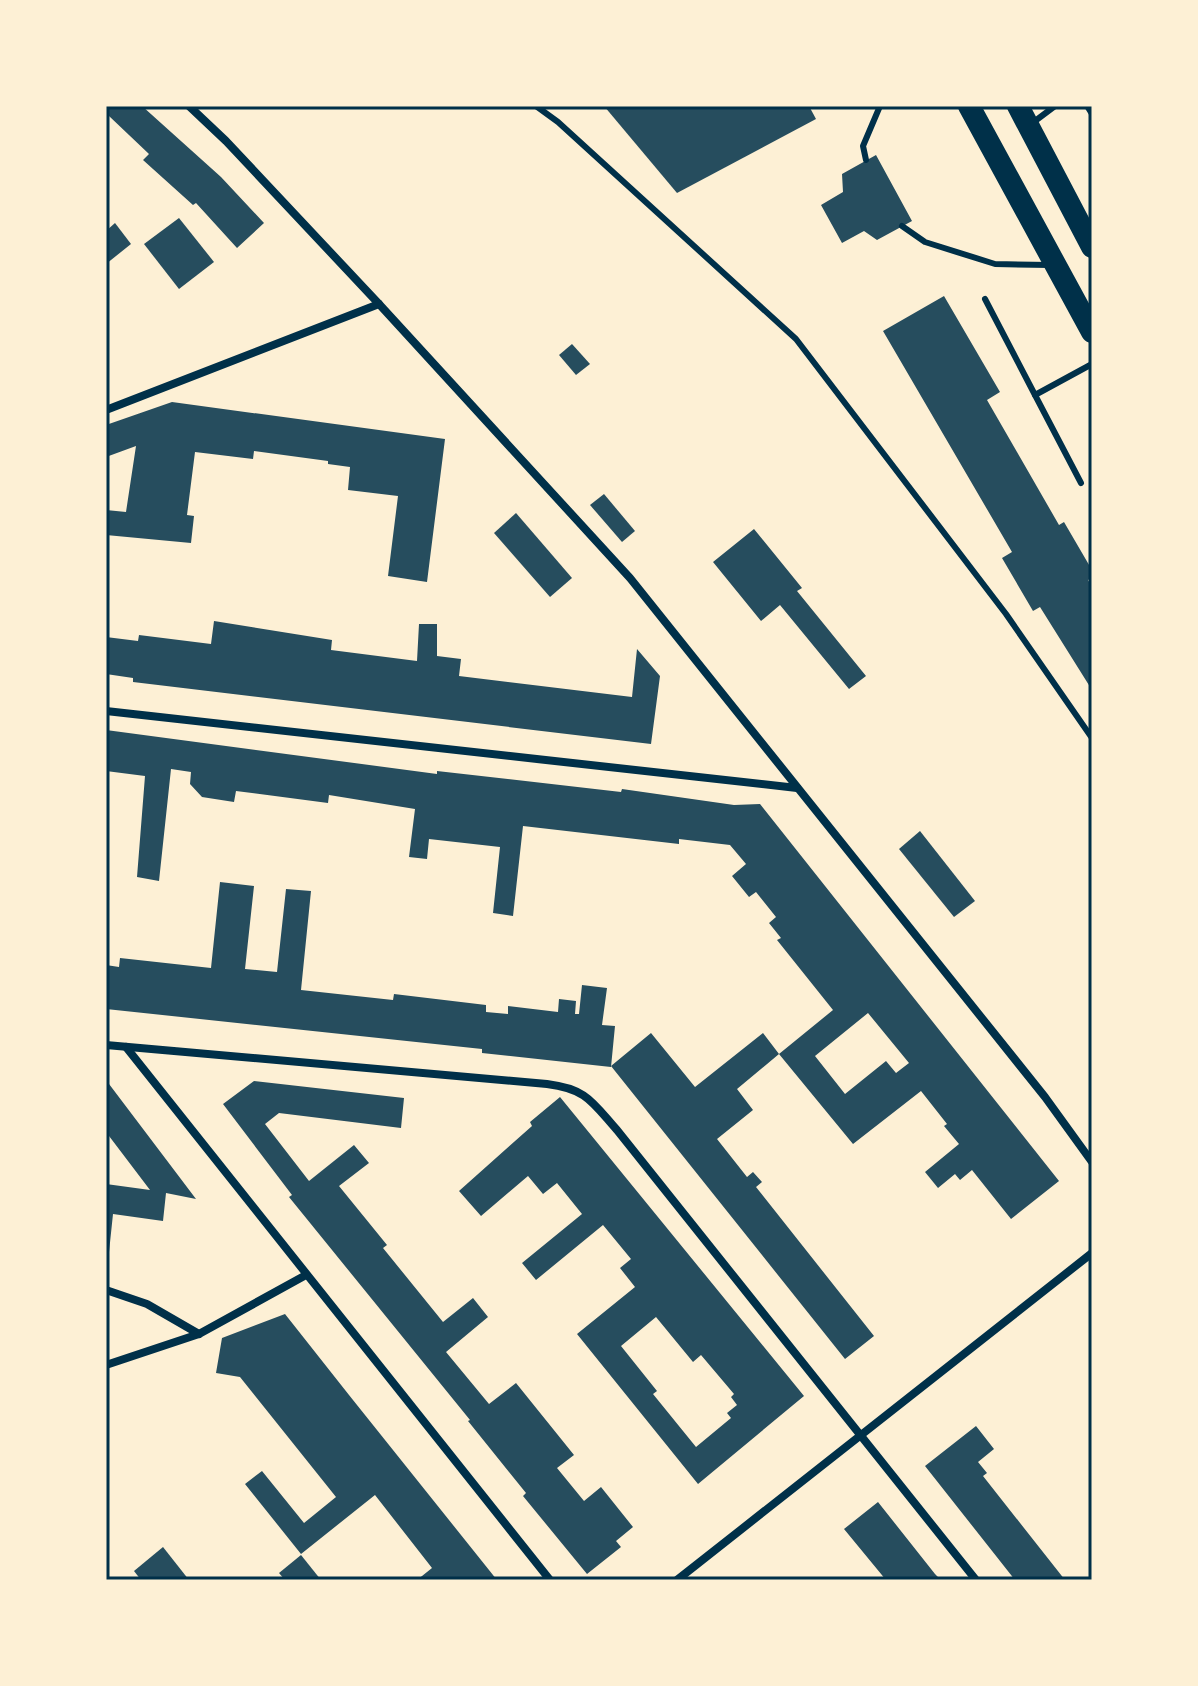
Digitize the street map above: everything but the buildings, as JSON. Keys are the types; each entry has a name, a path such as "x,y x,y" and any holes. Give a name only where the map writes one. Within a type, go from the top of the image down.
{"highway":[{"path":"969,106 1092,332"},
{"path":"1018,106 1092,247"}],"street":[{"path":"189,106 226,141 379,304 630,578 1045,1097 1092,1162"},
{"path":"106,410 379,304"},
{"path":"106,711 797,788"},
{"path":"106,1045 572,1087 587,1096 976,1580"},
{"path":"126,1047 550,1580"},
{"path":"677,1580 1092,1253"},
{"path":"106,1365 199,1334 306,1275"},
{"path":"106,1290 147,1304 199,1334"}],"lane":[{"path":"536,106 558,122 796,339 1006,614 1092,738"},
{"path":"866,160 863,146 880,106"},
{"path":"1028,127 1055,106"},
{"path":"1087,106 1092,114"},
{"path":"902,226 925,242 995,264 1058,265"},
{"path":"985,299 1081,483"},
{"path":"1035,395 1092,364"}]}
